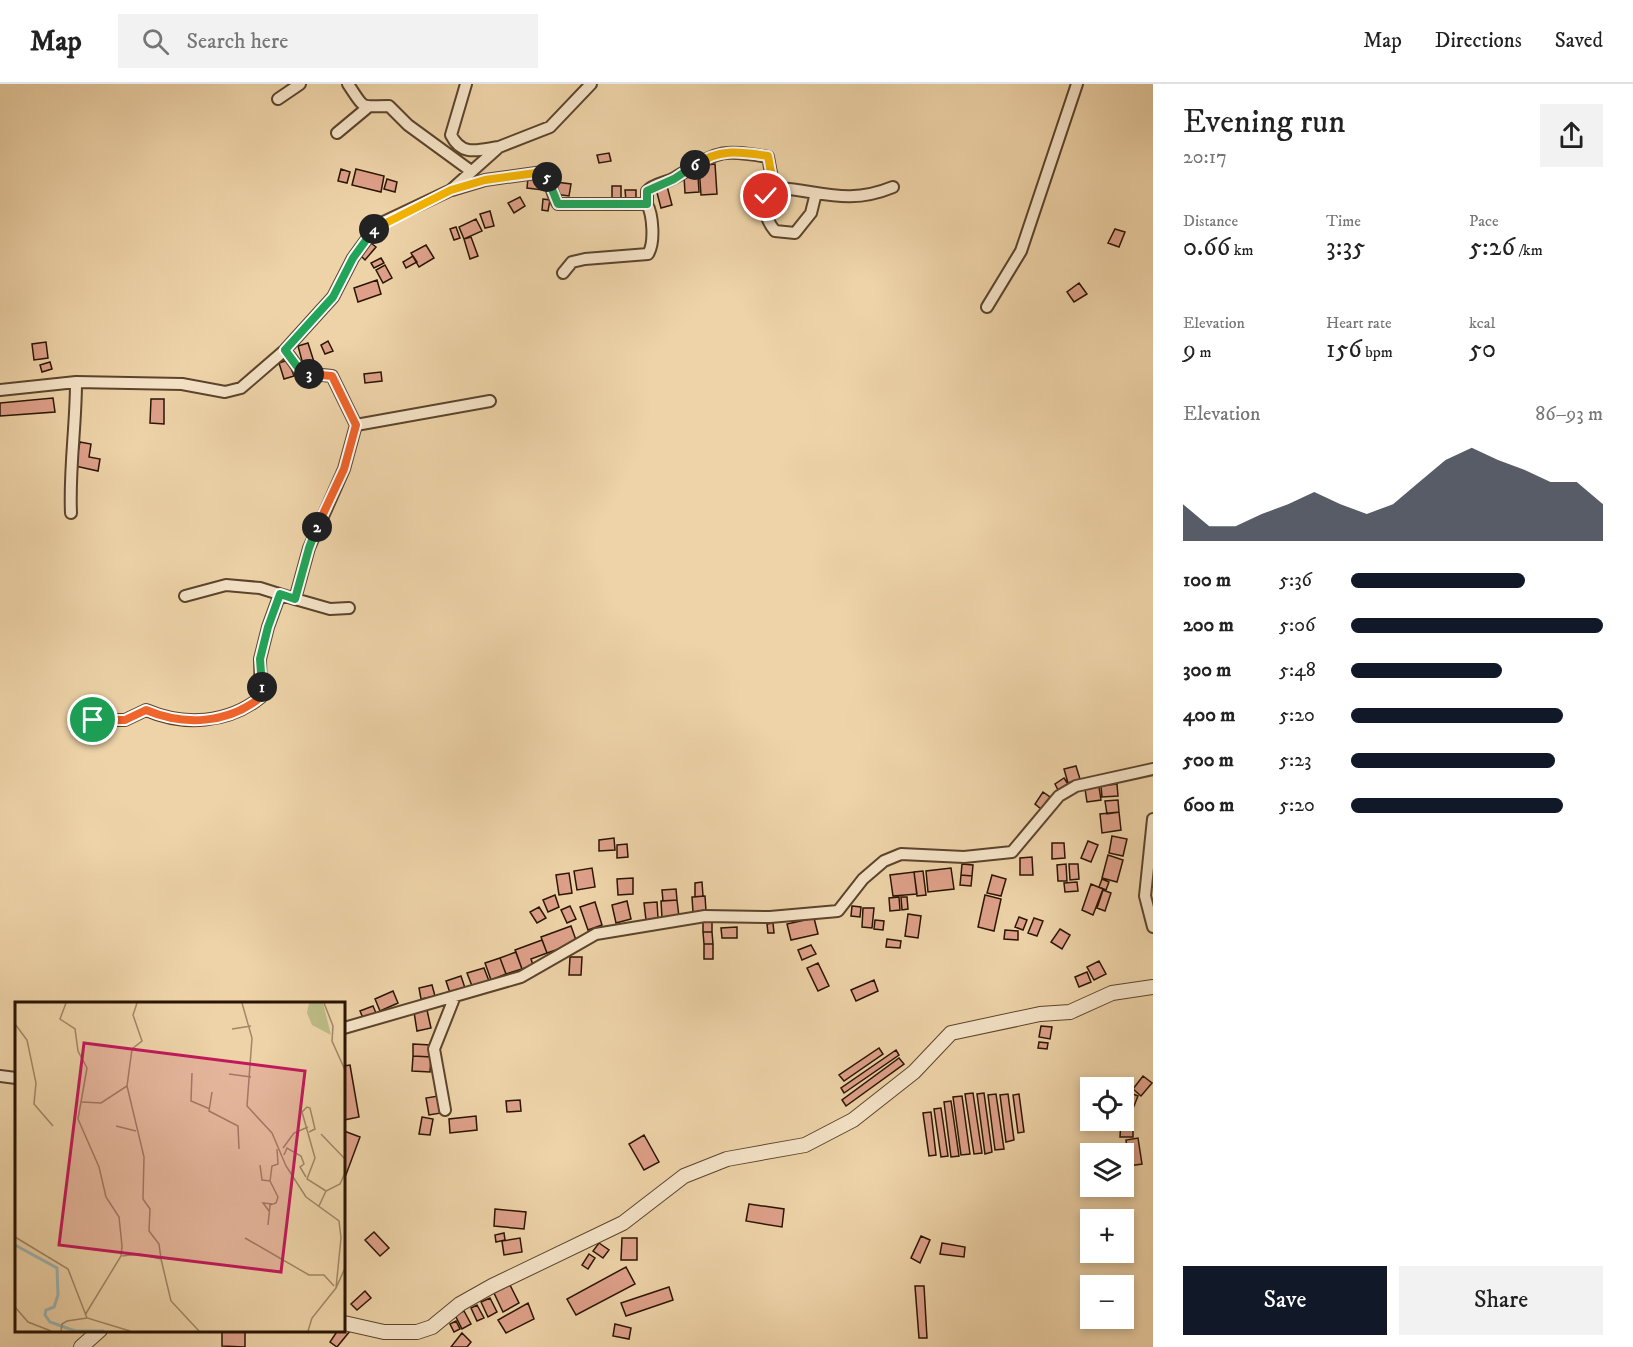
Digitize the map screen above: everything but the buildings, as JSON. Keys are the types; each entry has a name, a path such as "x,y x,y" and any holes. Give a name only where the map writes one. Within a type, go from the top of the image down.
{"street":[{"path":"278,99 300,84"},
{"path":"348,84 367,108"},
{"path":"466,84 451,135 456,146 465,152 499,147 550,127 591,84"},
{"path":"987,307 1021,251 1077,84"},
{"path":"337,133 367,108 389,106 408,125 471,171"},
{"path":"451,190 499,147"},
{"path":"563,273 572,262 585,259 648,254 652,248 651,220 647,204 647,191 650,187 674,179 704,159 729,151 768,156 772,178 780,188 839,198 874,195 893,187"},
{"path":"0,390 76,382 182,384 225,392 241,388 285,350 333,297 353,258 377,225 451,190 485,180 543,172 549,179 558,204 647,204"},
{"path":"772,178 766,196 766,219 774,231 795,233 811,213 816,193"},
{"path":"285,350 302,373 332,376 356,425 344,469 309,548 295,599"},
{"path":"71,513 70,479 76,427 76,382"},
{"path":"356,425 490,401"},
{"path":"185,596 226,585 260,588 330,609 349,608"},
{"path":"93,720 125,720 146,710 185,722 215,718 251,705 261,697 260,659 280,594"},
{"path":"345,1028 521,977 596,934 705,916 771,917 838,911 863,879 884,861 901,854 964,856 1012,852 1059,796 1076,786 1153,769"},
{"path":"1153,819 1145,896 1153,927"},
{"path":"345,1323 384,1332 417,1332 432,1327 460,1304 492,1286 623,1223 684,1176 728,1159 805,1145 853,1120 914,1072 951,1033 1040,1014 1056,1015 1112,993 1153,987"},
{"path":"445,1110 434,1049 455,996"},
{"path":"0,1076 15,1078"},
{"path":"81,1347 98,1332"}],"route":[{"path":"93,720 111,722 125,720 146,710 162,717 185,722 215,718 236,712 261,697 260,659 268,627 280,594 295,599 309,548 344,469 356,425 332,376 302,373 285,350 304,325 333,297 353,258 377,225 451,190 485,180 543,172 549,179 558,204 647,204 647,191 650,187 674,179 712,155 729,151 768,156 772,178 766,196"}]}
